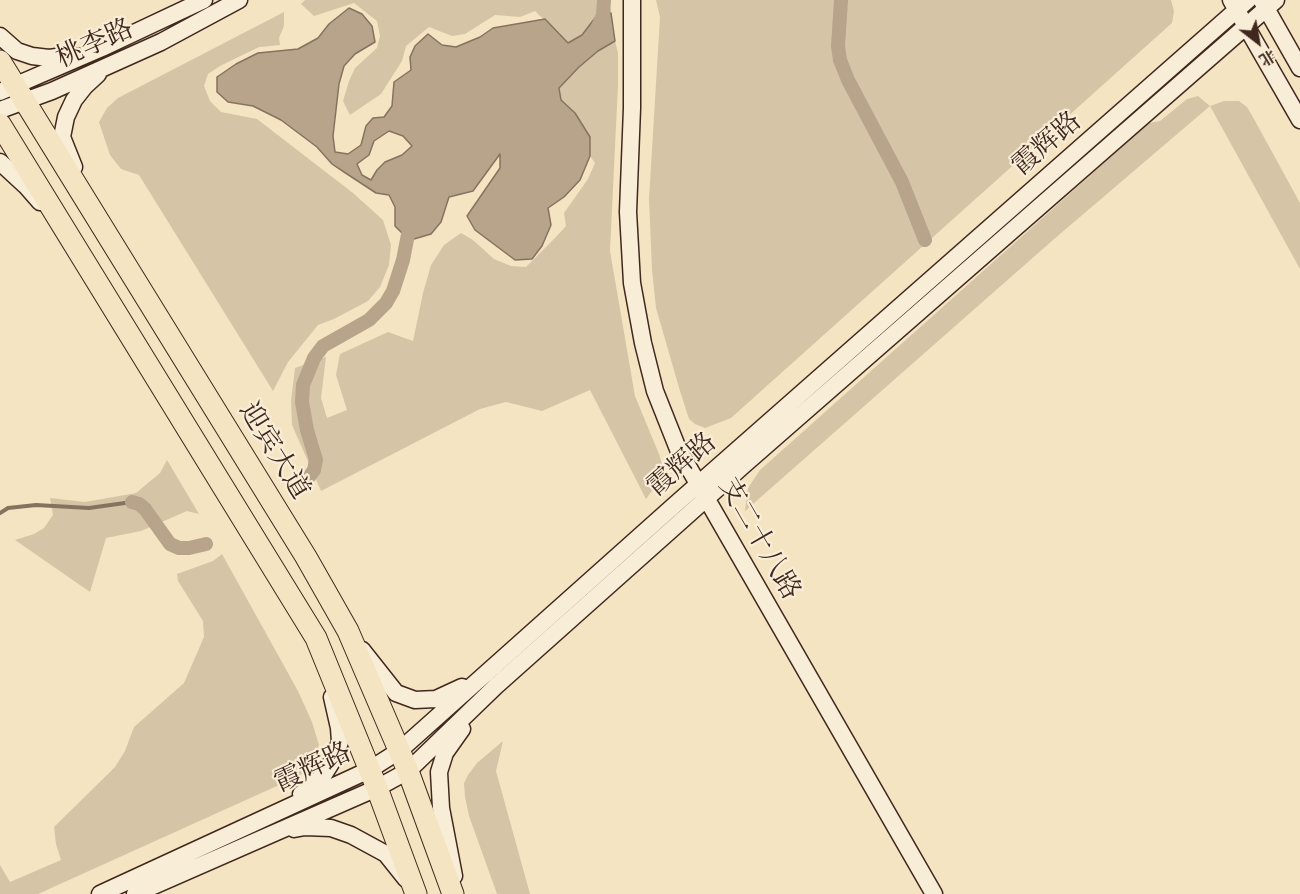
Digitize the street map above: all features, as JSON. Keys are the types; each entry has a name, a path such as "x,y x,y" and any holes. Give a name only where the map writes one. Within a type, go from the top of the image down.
{"highway":[{"name":"迎宾大道","path":"0,61 13,93 96,217 306,557 348,631 408,771 453,894"},
{"path":"0,124 316,639 373,779 415,894"}],"street":[{"name":"桃李路","path":"0,110 13,93 204,0"},
{"name":"桃李路","path":"13,93 108,66 161,42 239,0"},
{"name":"支二十八路","path":"632,0 632,108 628,212 632,283 655,391 678,448 702,492 934,894"},
{"path":"1268,3 1300,68"},
{"name":"霞辉路","path":"702,492 1246,26 1268,3"},
{"path":"1239,4 1246,26 1300,120"},
{"name":"霞辉路","path":"135,894 270,835 373,779 399,751 491,679 702,492 1239,4"},
{"path":"0,36 17,51 40,57 62,57 102,48"},
{"path":"96,217 62,137 66,117 74,100 85,86 108,66"},
{"path":"0,162 26,186 67,233"},
{"path":"348,631 396,693 415,700 436,699 491,679"},
{"path":"261,820 310,788 323,776 340,742 338,720 316,639"},
{"path":"458,894 444,825 439,772 445,753 491,679"},
{"name":"霞辉路","path":"100,894 261,820 373,779 408,771 491,679"},
{"path":"270,835 305,827 331,828 351,835 386,854 415,894"}],"shaded area":[{"path":"305,0 609,0 611,13 595,18 582,35 568,43 535,11 520,17 495,15 465,34 452,36 429,27 406,46 402,61 381,94 350,115 343,101 355,68 377,48 380,36 377,21 354,3 314,16 301,4"},
{"path":"656,0 1171,0 1174,11 1172,23 731,418 705,428 689,419 656,308 649,199 660,17"},
{"path":"349,8 362,14 372,26 375,42 355,54 344,66 339,84 333,136 335,152 348,154 361,145 366,126 373,118 384,117 392,106 394,82 411,70 410,57 415,46 428,34 442,45 456,47 480,37 493,28 545,19 568,43 582,35 595,18 611,13 615,41 598,51 559,88 561,100 575,113 590,137 590,156 580,180 564,197 548,208 551,225 542,246 532,259 515,260 475,230 467,216 500,168 500,154 473,191 449,197 441,222 431,234 414,239 407,238 395,226 395,207 389,195 376,193 332,164 317,147 281,120 253,106 228,102 217,92 217,77 236,64 258,53 298,49 318,38 329,24","holes":["389,131 403,136 412,146 402,155 385,162 371,180 362,175 357,164 369,155 374,141"]},
{"path":"284,12 284,26 279,38 280,45 259,47 208,74 204,86 210,101 221,112 257,119 353,193 383,220 391,245 389,265 380,287 368,301 318,325 288,362 273,391 139,175 121,169 110,155 99,122 107,108 118,98"},
{"path":"615,41 618,53 618,85 610,251 635,396 659,454 663,467 661,478 646,499 590,390 542,411 506,402 480,409 321,491 292,425 291,401 295,368 326,357 321,398 327,418 347,410 336,375 340,354 388,332 413,341 431,265 444,245 461,233 473,240 494,259 511,266 526,267 555,238 566,226 564,213 588,179 595,163 590,156 590,137 575,113 561,100 559,88 598,51"},
{"path":"1198,96 1210,106 1053,240 745,511 748,488 760,470 1149,123 1160,121 1187,99"},
{"path":"1224,101 1239,101 1247,107 1254,119 1300,203 1300,269 1210,106"},
{"path":"167,460 199,514 187,511 141,531 106,538 90,592 15,540 44,528 53,515 50,498 85,502 136,493 160,473"},
{"path":"222,554 298,691 312,722 319,745 312,764 299,776 38,894 0,894 0,865 10,882 61,860 54,827 115,767 125,751 134,727 184,683 204,637 203,621 178,581 177,574 213,561"},
{"path":"503,741 496,771 530,894 497,894 469,816 465,797 464,783 468,775 477,763"}],"waterway":[{"path":"596,31 603,15 604,0"},
{"path":"841,0 838,46 840,60 848,80 902,182 925,240"},
{"path":"306,481 314,470 316,460 302,402 303,385 314,358 323,346 369,320 386,303 393,291 403,260 411,219"},
{"path":"0,513 8,508 36,505 89,508 132,502"},
{"path":"132,502 145,509 170,544 179,548 206,544"}]}
